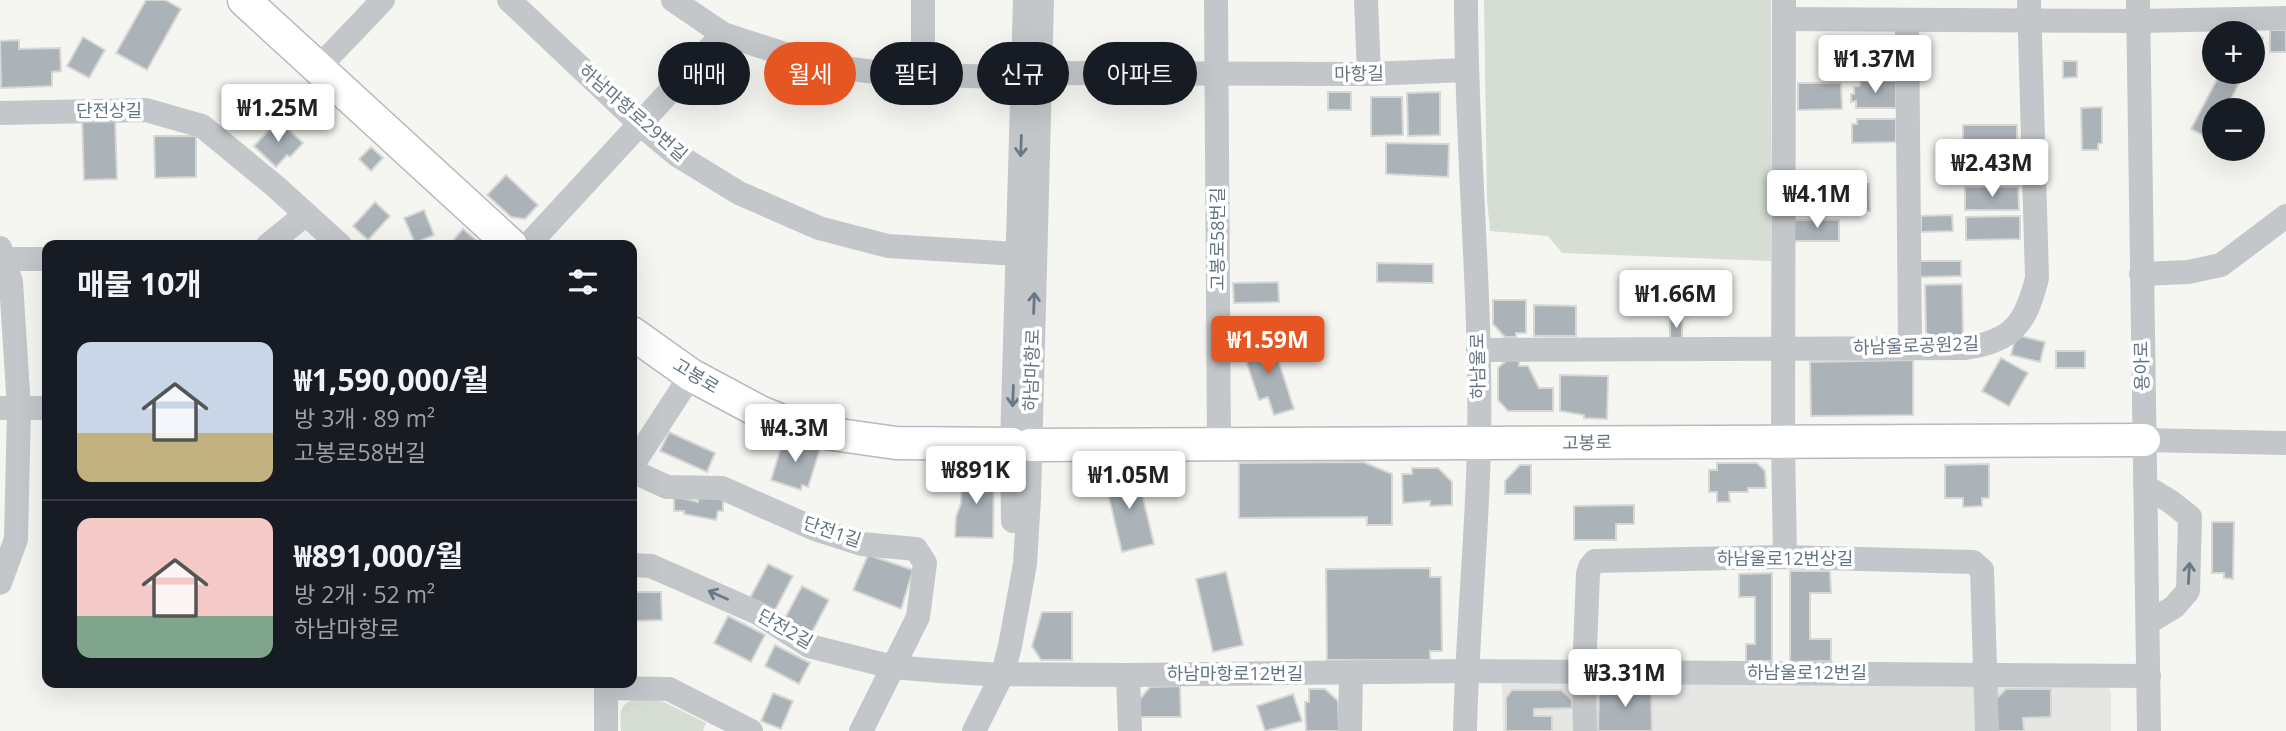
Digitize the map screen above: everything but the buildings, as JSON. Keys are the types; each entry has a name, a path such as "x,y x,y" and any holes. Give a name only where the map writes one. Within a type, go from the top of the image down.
{"main road":[{"path":"244,0 506,240"},
{"name":"고봉로","path":"637,337 691,375 760,412 804,430 895,443 1479,445 1783,440 2144,440"}],"street":[{"path":"318,68 383,0"},
{"name":"하남마항로29번길","path":"509,0 640,124 677,155 739,193 819,228 888,246 1017,254"},
{"name":"마항길","path":"673,0 723,34 797,58 842,68 870,70"},
{"path":"923,0 923,42"},
{"name":"하남마항로","path":"1025,0 1029,42"},
{"name":"하남마항로","path":"1036,42 1042,0"},
{"name":"고봉로58번길","path":"1216,0 1219,445"},
{"path":"1366,0 1368,74"},
{"name":"하남울로","path":"1465,731 1479,445 1466,0"},
{"path":"1785,557 1784,10 1907,21 2029,11 2138,11 2286,18"},
{"name":"하남울로공원2길","path":"1478,350 1966,348 1983,346 1998,340 2014,330 2026,314 2037,278 2029,11"},
{"name":"용아로","path":"2138,11 2149,731"},
{"path":"1907,21 1910,348"},
{"path":"533,240 723,34"},
{"name":"마항길","path":"1069,75 1368,74 1466,70"},
{"name":"하남마항로","path":"974,731 995,673 1025,564 1017,254 1029,105"},
{"name":"하남마항로","path":"1021,444 1031,105"},
{"name":"단전상길","path":"0,113 146,110 202,126 335,240"},
{"path":"274,240 306,214"},
{"path":"2141,274 2188,272 2221,265 2286,216"},
{"path":"0,583 16,539 9,408 11,282 2,253 42,258"},
{"path":"637,461 691,375"},
{"path":"9,408 42,408"},
{"path":"2144,440 2286,443"},
{"name":"단전1길","path":"637,472 667,487 722,488 816,528 862,544 916,550 925,563 918,617 862,731"},
{"path":"2145,486 2190,517 2188,591 2174,607 2149,622"},
{"name":"하남울로12번상길","path":"1584,673 1588,574 1595,561 1785,557 1973,562 1982,570 1987,731"},
{"name":"단전2길","path":"637,565 651,566 758,613 809,646 893,667 995,673"},
{"name":"하남마항로12번길","path":"995,673 1128,675 1466,671"},
{"name":"하남울로12번길","path":"1466,671 2149,676"},
{"name":"하남마항로","path":"962,731 995,673"},
{"path":"1350,731 1351,673"},
{"path":"1584,673 1585,731"},
{"path":"1128,675 1129,731"},
{"path":"637,687 669,689 751,731"},
{"path":"606,688 606,731"}],"shaded area":[{"path":"1484,0 1771,0 1771,261 1562,253 1548,236 1490,231 1487,200"},
{"path":"1502,684 2107,685 2111,692 2111,731 1503,731"},
{"path":"643,698 664,702 706,723 703,731 621,731 625,704"}]}
